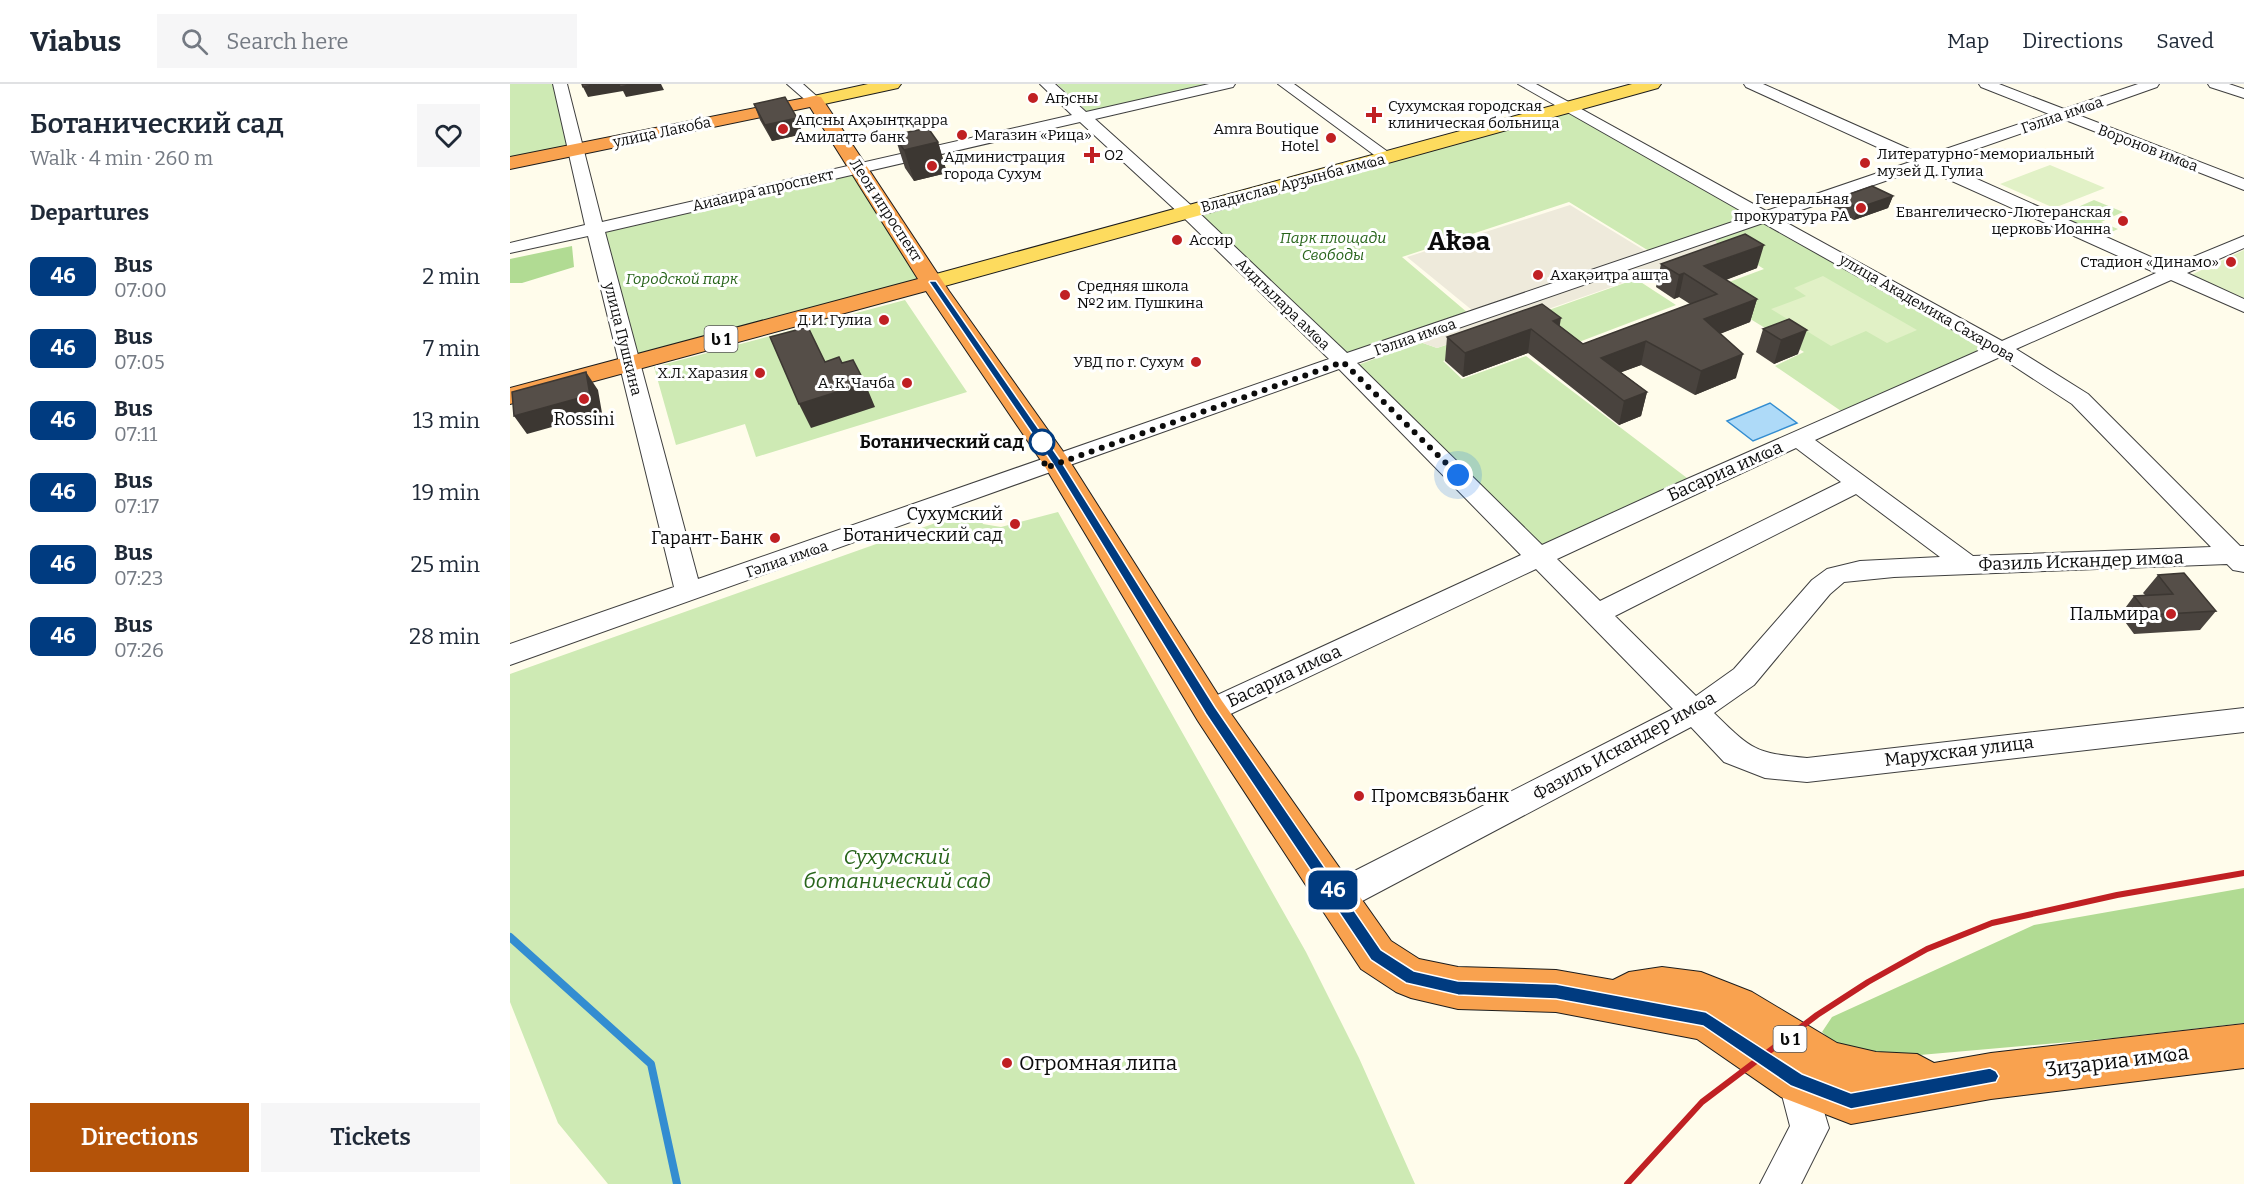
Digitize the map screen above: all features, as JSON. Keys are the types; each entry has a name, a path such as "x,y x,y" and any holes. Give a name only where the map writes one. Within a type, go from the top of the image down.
{"highway":[{"name":"улица Лакоба","path":"510,163 815,101"},
{"name":"Леон ипроспект","path":"815,101 933,282"},
{"name":"ს 1","path":"510,396 933,282 1057,464 1210,711 1376,955 1411,978 1458,988 1556,991 1706,1019 1797,1081 1851,1101 1990,1076"},
{"name":"ს 1","path":"1594,998 1662,988 1701,993 1737,1007 1829,1063 1876,1075 1935,1078 1990,1076"},
{"name":"Ӡиӡариа имҩа","path":"1990,1076 2244,1046"}],"main road":[{"path":"815,101 892,84"},
{"name":"Владислав Арӡынба имҩа","path":"933,282 1652,84"}],"street":[{"name":"улица Пушкина","path":"560,84 574,150 689,593"},
{"name":"Леон ипроспект","path":"794,84 815,101"},
{"name":"Аидгылара амҩа","path":"1047,84 1188,212 1343,362 1596,614"},
{"name":"Аиааира апроспект","path":"510,248 1228,84"},
{"path":"1285,84 1387,157"},
{"name":"улица Академика Сахарова","path":"1526,84 2000,348 2080,399 2240,559"},
{"path":"1751,84 2244,306"},
{"name":"Воронов имҩа","path":"1986,84 2244,185"},
{"name":"Гәлиа имҩа","path":"510,656 1343,362 2152,84"},
{"path":"2215,84 2244,94"},
{"name":"Басариа имҩа","path":"1210,711 1539,556 1798,438 2244,241"},
{"path":"1798,438 1967,565"},
{"path":"1596,614 1858,483"},
{"name":"Фазиль Искандер имҩа","path":"1337,897 1694,712 1744,677 1815,594 1836,575 1860,570 1967,565 2240,559"},
{"name":"Марухская улица","path":"1596,614 1735,753 1765,766 1807,770 2084,736 2244,720"},
{"path":"1771,1028 1787,1047 1810,1128"},
{"path":"1780,1184 1810,1128 1828,1109 1851,1101"}],"green space":[{"path":"510,84 560,84 574,150 510,163"},
{"path":"1057,84 1210,84 1089,113"},
{"name":"Парк площади Свободы","path":"1566,109 1754,216 1649,251 1569,202 1402,257 1468,313 1347,354 1195,212"},
{"path":"2050,165 2105,188 2054,208 2000,184"},
{"name":"Городской парк","path":"852,175 919,280 639,356 601,233"},
{"path":"2094,200 2123,212 2101,222 2118,229 2101,237 2055,217"},
{"path":"1762,221 1989,347 1844,413 1775,366 1804,352 1705,291 1764,269 1739,253 1668,278 1657,271 1719,249 1714,238"},
{"path":"572,246 574,267 522,283 510,283 510,259"},
{"name":"Cтадион «Динамо»","path":"2244,250 2244,299 2191,275"},
{"path":"1823,276 1917,330 1887,343 1866,331 1831,346 1771,309 1806,296 1794,288"},
{"path":"1636,279 1676,305 1571,345 1532,316"},
{"path":"905,300 967,392 756,457 745,424 676,445 654,367"},
{"path":"1513,323 1524,332 1443,361 1462,379 1526,356 1691,481 1540,552 1358,365 1420,342 1437,348"},
{"name":"Сухумский ботанический сад","path":"975,509 983,524 1001,527 1058,512 1306,952 1359,1058 1415,1184 608,1184 558,1123 510,1002 510,674"},
{"path":"2244,888 2244,1023 2115,1038 1897,1057 1833,1042 1822,1032 1832,1017 2034,925"}],"shaded area":[{"name":"Ахақәиҭра ашҭа","path":"1570,205 1652,255 1714,238 1720,249 1437,348 1420,342 1414,337 1478,315 1407,257"}],"water":[{"path":"1770,403 1797,423 1753,441 1727,421"}],"building":[{"path":"582,84 598,84 583,87"},
{"path":"785,97 797,118 765,125 754,104"},
{"path":"928,128 938,142 904,150 895,137 903,133"},
{"path":"1872,186 1893,196 1858,208 1838,198"},
{"path":"1745,234 1764,245 1704,266 1757,299 1704,319 1743,354 1701,371 1646,341 1601,358 1647,392 1624,401 1531,329 1465,353 1447,337 1542,304 1561,318 1553,321 1583,344 1717,294 1684,273 1679,275 1661,264"},
{"path":"1789,319 1807,330 1781,340 1763,329"},
{"path":"808,327 825,362 839,357 842,363 853,360 865,383 799,404 770,337"},
{"path":"586,372 590,395 514,416 512,392"},
{"path":"2184,573 2216,611 2149,615 2134,596 2173,594 2158,575"}],"waterway":[{"path":"510,937 651,1064 677,1184"}],"railway":[{"path":"1627,1184 1702,1102 1817,1015 1868,982 1927,949 1992,923 2117,895 2244,873"}],"bus line":[{"name":"46","path":"933,282 1057,464 1210,711 1376,955 1411,978 1458,988 1556,991 1706,1019 1797,1081 1851,1101 1990,1076"}],"place":[{"name":"Аҧсны","path":"1033,98"},
{"name":"Сухумская городская клиническая больница","path":"1374,115"},
{"name":"Аԥсны Аҳәынҭқарра Амилаҭтә банк","path":"783,129"},
{"name":"Магазин «Рица»","path":"962,135"},
{"name":"Amra Boutique Hotel","path":"1331,138"},
{"name":"О2","path":"1092,155"},
{"name":"Литературно-мемориальный музей Д. Гулиа","path":"1865,163"},
{"name":"Администрация города Сухум","path":"932,166"},
{"name":"Генеральная прокуратура РА","path":"1861,208"},
{"name":"Евангелическо-Лютеранская церковь Иоанна","path":"2123,221"},
{"name":"Ассир","path":"1177,240"},
{"name":"Cтадион «Динамо»","path":"2231,262"},
{"name":"Ахақәиҭра ашҭа","path":"1538,275"},
{"name":"Средняя школа №2 им. Пушкина","path":"1065,295"},
{"name":"Д.И. Гулиа","path":"884,320"},
{"name":"УВД по г. Сухум","path":"1196,362"},
{"name":"Х.Л. Харазия","path":"760,373"},
{"name":"А. К. Чачба","path":"907,383"},
{"name":"Rossini","path":"584,399"},
{"name":"Ботанический сад","path":"1042,442"},
{"name":"Сухумский Ботанический сад","path":"1015,524"},
{"name":"Гарант-Банк","path":"775,538"},
{"name":"Пальмира","path":"2171,614"},
{"name":"Промсвязьбанк","path":"1359,796"},
{"name":"Огромная липа","path":"1007,1063"}],"district":[{"name":"Аҟəа","path":"1459,241"}],"route":[{"path":"1042,442 1045,468 1343,362 1458,475"}]}
